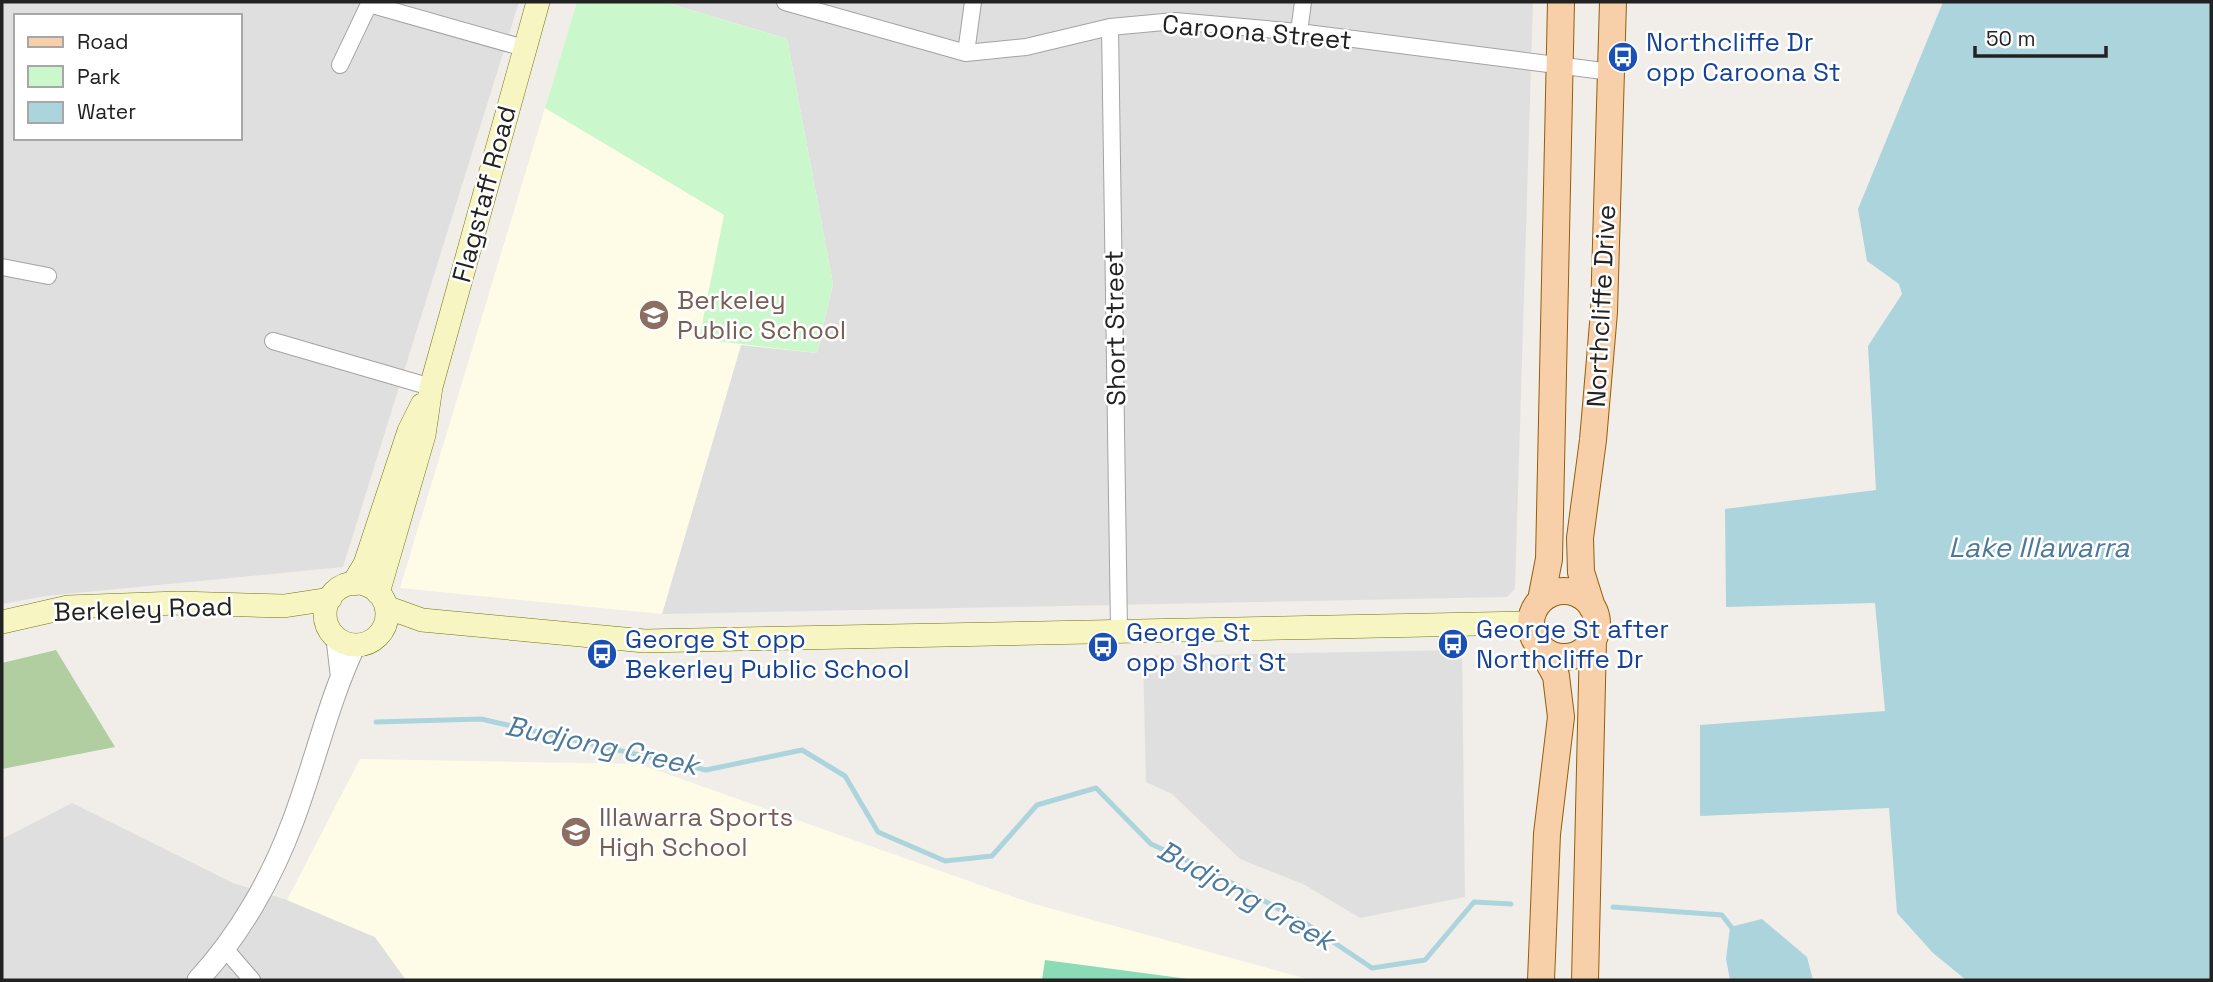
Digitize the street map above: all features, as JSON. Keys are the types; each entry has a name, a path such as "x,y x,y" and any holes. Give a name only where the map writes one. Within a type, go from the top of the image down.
{"main road":[{"name":"Flagstaff Road","path":"382,600 424,435 431,387 538,2"},
{"name":"Northcliffe Drive","path":"1536,612 1549,559 1561,2"},
{"name":"Northcliffe Drive","path":"1592,607 1581,572 1580,538 1593,440 1604,312 1613,2"},
{"name":"Flagstaff Road","path":"354,584 365,564 409,431 431,387"},
{"path":"422,620 382,600 367,586 354,584 336,591 328,608 346,642 371,642 383,630 422,620 645,640 1119,630 1536,612"},
{"path":"1541,980 1547,834 1562,717 1556,676 1532,633 1536,612 1549,594 1569,591 1587,600 1597,625 1593,641 1584,980"},
{"path":"382,600 383,630"},
{"name":"Berkeley Road","path":"2,622 68,607 178,603 328,608"},
{"path":"1542,650 1550,655 1569,657 1579,654 1593,641"}],"street":[{"name":"Caroona Street","path":"785,2 966,52 1026,47 1110,27 1175,21 1299,32 1611,72"},
{"path":"966,52 973,2"},
{"path":"1299,32 1303,2"},
{"path":"340,65 369,3 524,48"},
{"name":"Short Street","path":"1110,27 1119,630"},
{"path":"2,267 48,276"},
{"path":"273,341 431,387"},
{"path":"198,980 226,950 280,854 341,675 346,642"},
{"path":"226,950 252,980"}],"shaded area":[{"path":"2,2 519,2 343,567 46,596 2,604"},
{"name":"Berkeley Public School","path":"577,2 664,2 787,39 833,284 817,353 741,345 662,614 400,588"},
{"path":"664,2 1533,2 1515,589 1507,597 662,614 741,345 787,39"},
{"path":"1462,650 1465,897 1360,918 1303,884 1240,859 1172,794 1146,782 1143,656"},
{"name":"Illawarra Sports High School","path":"360,759 639,764 1031,903 1311,980 406,980 375,937 287,900"},
{"path":"72,803 233,883 287,900 375,937 406,980 2,980 2,839"}],"green space":[{"path":"577,2 664,2 787,39 833,284 817,353 699,339 724,215 545,108"},
{"path":"56,650 115,747 2,769 2,663"},
{"path":"1045,960 1196,980 1042,980"}],"water":[{"name":"Lake Illawarra","path":"1943,2 2211,2 2211,980 1966,980 1933,953 1897,913 1889,808 1700,816 1700,725 1885,711 1875,603 1726,607 1725,509 1876,490 1868,346 1902,294 1899,284 1867,261 1858,209"},
{"path":"1762,919 1807,957 1813,980 1730,980 1726,959 1730,927"}],"waterway":[{"name":"Budjong Creek","path":"376,722 481,719 706,770 802,750 845,776 878,832 945,861 992,856 1037,805 1096,788 1151,844 1208,870 1308,925 1372,968 1425,960 1474,902 1511,904"},
{"name":"Budjong Creek","path":"1613,907 1722,915 1735,932"}],"place":[{"name":"Northcliffe Dr opp Caroona St","path":"1623,57"},
{"name":"Berkeley Public School","path":"654,315"},
{"name":"George St after Northcliffe Dr","path":"1453,644"},
{"name":"George St opp Short St","path":"1103,647"},
{"name":"George St opp Bekerley Public School","path":"602,654"},
{"name":"Illawarra Sports High School","path":"576,832"}]}
